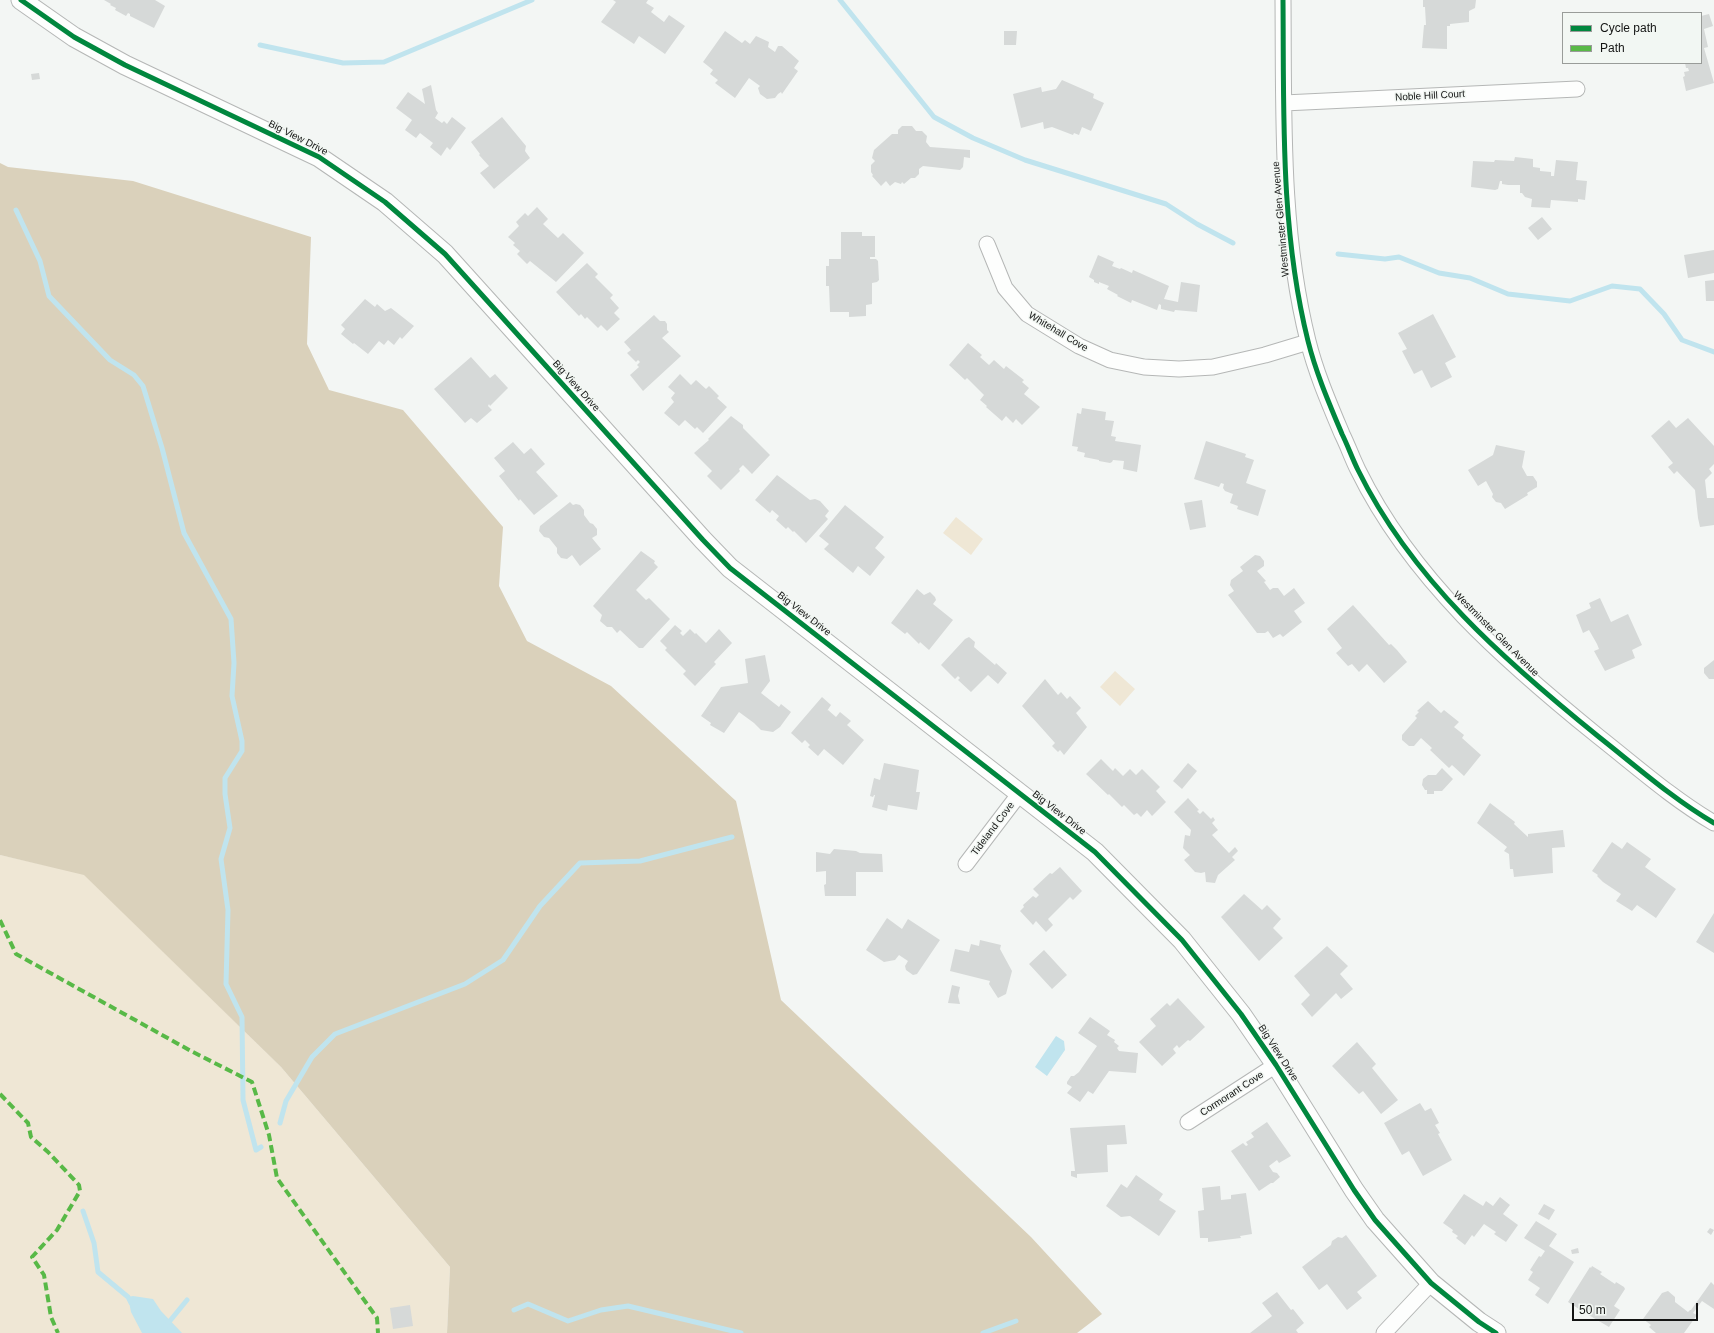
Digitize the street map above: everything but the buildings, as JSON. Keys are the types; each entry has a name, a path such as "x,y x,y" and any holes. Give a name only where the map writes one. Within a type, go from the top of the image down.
{"street":[{"name":"Big View Drive","path":"21,0 74,37 126,65 319,157 385,202 445,254 730,568 1095,852 1182,940 1241,1014 1276,1065 1354,1190 1371,1214 1431,1283 1479,1322 1496,1333"},
{"name":"Westminster Glen Avenue","path":"1283,0 1284,155 1289,237 1295,279 1308,342 1323,390 1358,470 1389,524 1439,590 1463,617 1534,684 1673,796 1714,823"},
{"name":"Noble Hill Court","path":"1284,103 1577,89"},
{"name":"Whitehall Cove","path":"987,244 1005,288 1027,314 1079,346 1110,360 1144,367 1179,369 1213,367 1265,355 1308,342"},
{"name":"Tideland Cove","path":"966,864 1020,794"},
{"name":"Cormorant Cove","path":"1188,1122 1276,1065"},
{"path":"1384,1333 1431,1283"}],"shaded area":[{"path":"0,163 8,167 133,181 311,237 307,344 329,390 403,410 503,527 499,586 527,641 611,686 736,801 781,1000 1031,1237 1102,1314 1077,1333 447,1333 450,1267 281,1067 84,875 0,855"},
{"path":"956,517 983,539 971,555 943,533"},
{"path":"1115,671 1135,689 1120,706 1100,687"},
{"path":"0,855 84,874 281,1067 450,1267 447,1333 0,1333"}],"water":[{"path":"1056,1036 1064,1041 1065,1050 1047,1076 1035,1067"},
{"path":"133,1296 153,1299 161,1311 182,1333 142,1333 131,1312 128,1297"}],"waterway":[{"path":"260,45 343,63 384,62 532,0"},
{"path":"840,0 934,117 973,138 1025,160 1166,204 1197,224 1233,243"},
{"path":"16,210 40,261 49,296 110,360 134,375 143,386 162,448 184,533 231,619 234,663 232,696 242,741 242,751 225,778 225,794 230,828 221,859 228,910 226,984 242,1017 243,1100 256,1150 261,1147"},
{"path":"1338,254 1385,259 1399,257 1439,273 1470,278 1508,294 1570,301 1612,286 1640,289 1664,314 1682,340 1714,352"},
{"path":"280,1123 286,1101 312,1057 335,1034 465,984 503,960 540,906 580,863 640,861 732,837"},
{"path":"83,1211 94,1243 98,1272 128,1297 131,1303"},
{"path":"160,1333 187,1300"},
{"path":"514,1310 528,1304 568,1321 601,1310 628,1306 741,1333"},
{"path":"983,1333 1016,1321"}],"marked path":[{"path":"0,920 16,954 191,1051 252,1082 269,1135 277,1178 377,1318 378,1333"},
{"path":"0,1094 28,1123 31,1137 48,1152 79,1185 80,1191 57,1230 32,1257 44,1275 51,1317 58,1333"}],"cycle path":[{"path":"21,0 74,37 125,65 319,157 385,202 445,254 730,568 1095,852 1182,940 1241,1014 1276,1065 1354,1190 1375,1220 1431,1283 1479,1322 1496,1333"},
{"path":"1283,0 1285,171 1292,256 1299,299 1311,353 1337,422 1358,470 1380,510 1405,547 1433,583 1496,648 1529,679 1641,771 1699,814 1714,823"}]}
